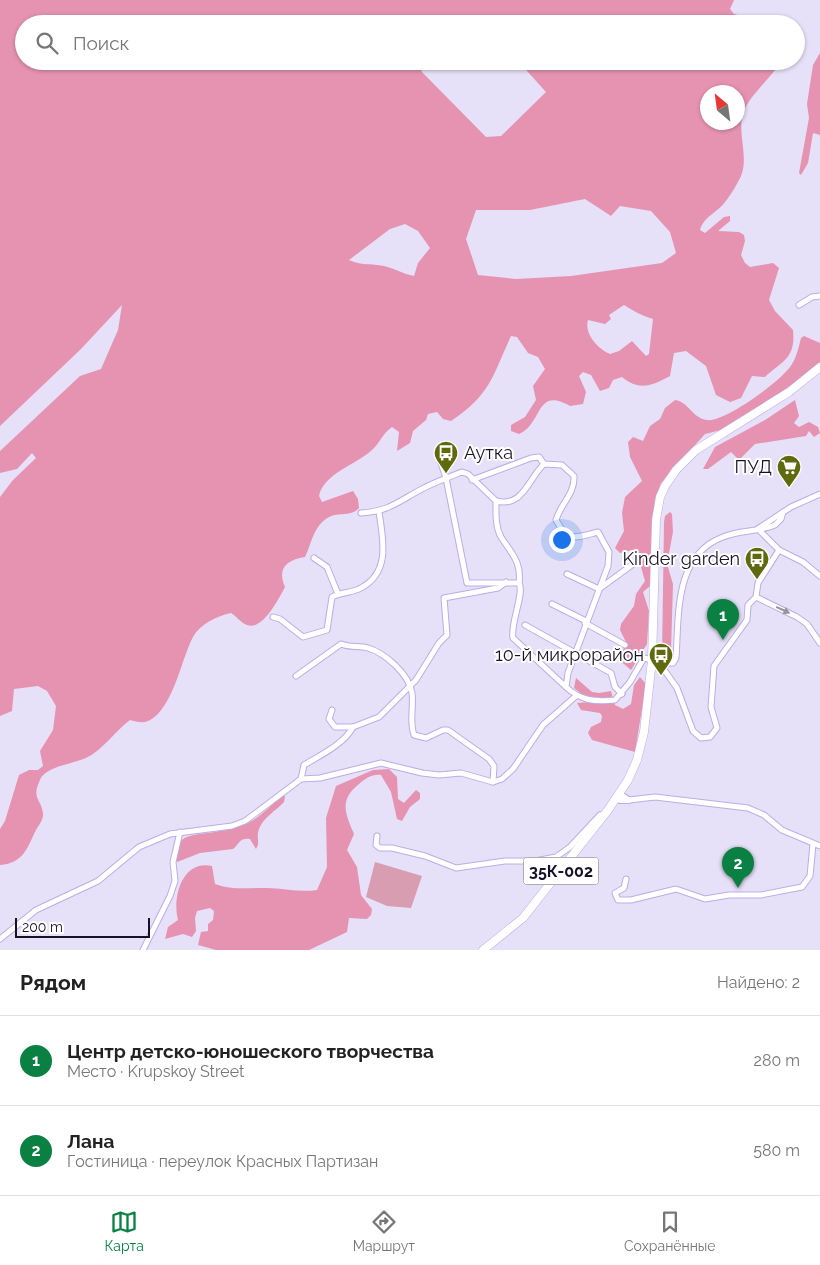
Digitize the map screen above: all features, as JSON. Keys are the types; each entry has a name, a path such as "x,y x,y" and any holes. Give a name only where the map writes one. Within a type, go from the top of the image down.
{"highway":[{"path":"655,663 657,508 665,486 676,470 696,450 789,392 820,367"},
{"name":"35К-002","path":"488,950 526,920 626,799 646,740 655,663 660,522 664,498 670,487 684,466 700,452 793,394 820,373"},
{"name":"35К-002","path":"488,950 523,918 608,810 628,780 637,760 644,732 655,663"}],"street":[{"path":"799,305 812,297 820,296"},
{"path":"438,454 446,478 467,583 519,583"},
{"path":"472,480 531,458 539,458 544,464 562,465 574,476 575,487 559,508 556,520 560,528 568,535 580,539 598,532 610,552 599,589 585,622 568,673 566,687"},
{"path":"361,513 379,512 392,507 446,478 462,472 496,502 502,503 518,499 544,464"},
{"path":"758,529 783,512 820,494"},
{"path":"496,502 496,525 500,536 518,561 520,592 513,621 513,638 576,696 586,700 598,701 615,700 622,694 644,658 655,663 673,663 676,658 683,581 695,557 713,540 734,533 768,528 781,519 783,512"},
{"path":"273,617 280,619 303,637 325,632 330,621 330,601 338,594 360,589 371,582 381,568 384,555 379,512"},
{"path":"767,536 768,528"},
{"path":"758,529 779,550 803,562 820,576"},
{"path":"655,663 676,688 693,731 697,735 706,738 715,734 717,728 711,707 714,666 747,620 748,605 756,597 758,583 779,550"},
{"path":"314,558 327,566 338,594"},
{"path":"599,589 636,562"},
{"path":"567,574 599,589"},
{"path":"332,710 329,719 335,727 353,726 379,717 424,670 439,643 447,635 444,598 498,588 506,582"},
{"path":"756,597 797,617 807,624 820,643"},
{"path":"552,604 625,645"},
{"path":"525,625 575,655 611,673 614,687 622,694"},
{"path":"296,676 341,644 349,648 367,647 399,667 410,686 411,727 414,735 426,738 443,730 448,730 489,759 494,766 493,782"},
{"path":"0,939 36,910 98,881 139,847 180,832 232,826 245,821 301,779 320,778 381,763 404,770 439,775 461,773 493,782 502,779 513,769 543,725 576,696"},
{"path":"301,779 304,765 338,743 349,734 353,726"},
{"path":"626,799 655,796 748,808 764,815 782,830 820,846"},
{"path":"376,836 376,845 380,848 392,848 425,856 456,868 505,861 535,861 556,857 570,847 602,813 608,810"},
{"path":"143,950 170,896 174,881 172,862 180,832"},
{"path":"626,879 624,888 615,893 618,900 631,900 676,889 705,899 779,892 802,887 810,876 813,844"}],"shaded area":[{"path":"0,0 734,0 730,9 734,14 738,15 15,15 15,70 422,70 421,71 486,137 501,136 546,92 526,70 775,70 745,109 745,85 700,85 700,130 741,130 744,161 741,176 734,189 722,206 704,221 700,230 705,233 724,217 730,216 730,221 718,231 739,232 744,235 745,241 741,255 745,263 750,267 773,263 779,268 769,300 775,311 793,330 790,353 782,363 765,377 752,376 741,398 730,402 716,395 706,366 686,351 674,353 670,376 646,386 634,384 622,377 613,380 609,388 600,391 591,375 583,372 579,376 586,392 583,404 570,406 559,401 545,403 527,429 519,434 511,431 511,425 525,417 536,400 533,386 545,369 538,357 528,353 517,337 511,336 489,384 475,402 464,411 451,421 443,419 437,412 428,414 426,420 413,431 410,443 397,451 399,432 392,427 372,450 327,481 319,496 322,502 353,491 358,499 359,508 356,511 329,517 319,525 305,557 293,560 285,566 282,575 285,587 264,619 253,626 247,625 231,613 204,624 193,637 169,698 154,717 145,722 130,720 92,755 54,768 43,775 36,791 43,813 41,822 24,854 8,864 0,865 0,829 5,821 19,775 29,770 38,770 43,766 40,751 53,730 56,706 47,691 38,686 14,689 12,711 0,716 0,497 13,480 36,458 32,453 17,469 0,473 0,451 80,376 101,369 118,330 122,305 81,349 0,426","holes":["585,199 611,216 620,206 651,211 670,232 676,253 662,263 571,276 516,279 478,275 466,239 476,210 530,210","405,224 418,231 430,248 418,263 414,276 384,266 349,260 390,229","624,305 653,319 649,354 646,356 632,341 619,351 610,354 601,349 590,336 587,325 588,320 605,324 611,319 609,315"]},
{"path":"820,53 820,135 813,133 808,163 801,175 799,173 809,118 807,104 813,65"},
{"path":"804,336 820,343 820,363 787,392 725,429 705,434 661,483 655,499 650,586 643,592 649,611 647,644 631,670 617,658 627,644 620,630 621,624 634,606 636,594 645,581 637,553 632,550 620,553 615,548 624,531 622,513 625,497 642,481 630,457 628,442 633,437 643,441 650,426 660,419 665,408 675,400 680,401 702,419 707,420 726,415 739,408 766,390 786,371 794,361 801,338"},
{"path":"795,400 799,416 794,423 799,427 809,422 818,427 820,433 814,437 809,431 806,436 755,444 739,460 731,452 708,469 703,469 715,447 765,420"},
{"path":"670,512 672,514 673,532 667,564 673,584 671,650 670,659 667,660 662,656 664,522 665,516"},
{"path":"640,677 646,684 635,752 592,740 588,733 591,727 601,722 602,716 600,713 581,710 577,703 592,702 574,688 576,678 592,692 611,691 615,705 623,709 631,704 634,685"},
{"path":"389,769 397,777 398,799 404,803 416,790 420,793 420,799 410,807 402,821 397,819 391,792 381,775 372,776 364,780 353,790 346,801 346,813 354,834 347,850 357,867 361,895 372,909 371,915 367,919 349,918 347,932 309,950 216,950 198,945 201,932 208,931 208,924 213,920 214,911 210,908 197,911 195,918 196,931 192,937 183,934 165,939 168,927 178,920 178,891 186,874 193,868 202,865 212,866 215,884 227,887 317,890 327,867 326,818 336,786 373,770"},
{"path":"282,796 285,796 284,802 262,823 258,833 256,849 250,839 244,839 233,849 200,853 177,862 178,847 183,839 193,835 221,831 250,822"},
{"path":"375,862 422,876 411,908 387,906 366,897"}],"place":[{"name":"Аутка","path":"446,474"},
{"name":"ПУД","path":"789,488"},
{"name":"Kinder garden","path":"757,580"},
{"name":"Центр детско-юношеского творчества","path":"723,640"},
{"name":"10-й микрорайон","path":"661,676"},
{"name":"Лана","path":"738,888"}]}
